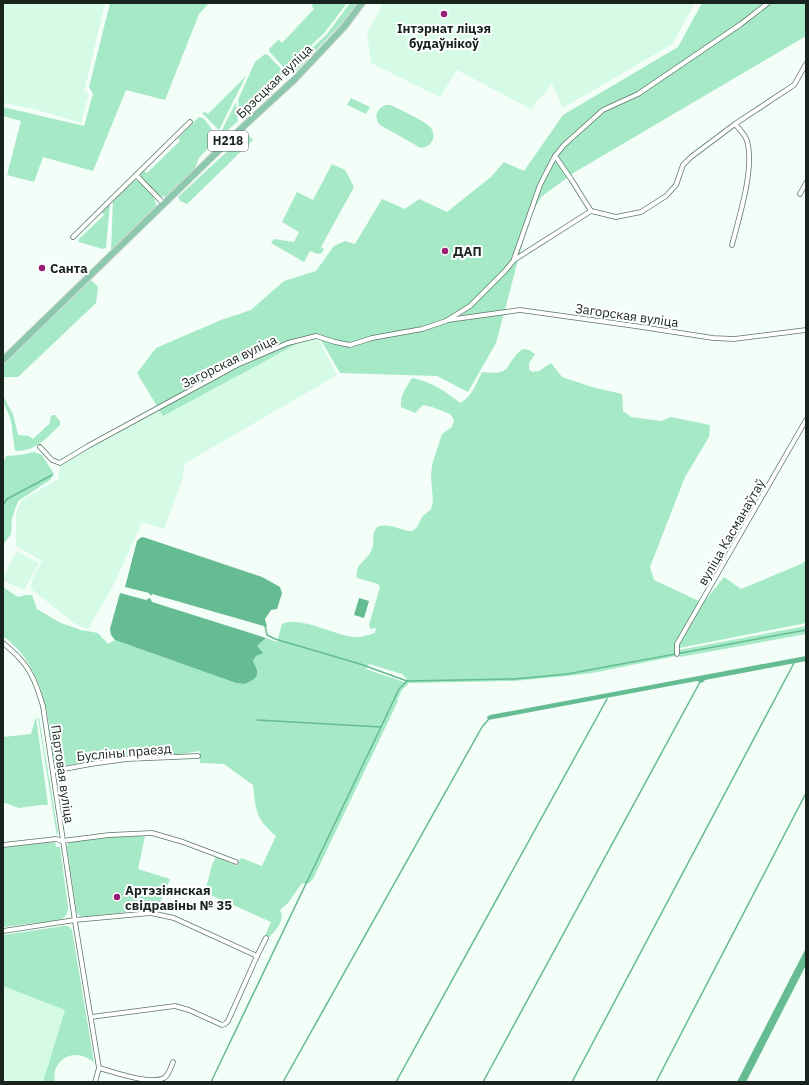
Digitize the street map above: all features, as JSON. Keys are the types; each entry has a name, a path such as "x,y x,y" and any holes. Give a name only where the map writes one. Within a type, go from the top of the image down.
{"main road":[{"name":"Брэсцкая вуліца","path":"3,360 247,123 294,80 344,27 362,3"}],"street":[{"path":"514,260 540,185 555,156 564,145 602,110 638,94 741,24 768,3"},
{"path":"555,156 591,211 616,217 641,212 666,196 676,185 683,165 691,157 735,124 794,85 806,64"},
{"path":"73,236 190,122"},
{"path":"732,245 750,163 747,140 735,124"},
{"path":"136,175 164,204"},
{"path":"800,194 806,182"},
{"name":"Загорская вуліца","path":"446,321 470,306 505,272 514,260 591,211"},
{"name":"Загорская вуліца","path":"40,447 52,460 60,463 120,428 237,366 288,343 316,336 350,345 372,338 422,328 446,321 520,310 713,338 734,339 806,330"},
{"name":"вуліца Касманаўтаў","path":"677,654 677,644 806,420"},
{"name":"Партовая вуліца","path":"3,643 22,660 30,672 43,706 62,841 99,1068 95,1082"},
{"name":"Бусліны праезд","path":"53,770 127,759 198,756"},
{"path":"3,845 56,840 62,841 108,835 152,833 183,842 236,862"},
{"path":"3,931 75,920 143,913 161,914 174,918 257,956"},
{"path":"91,1017 175,1006 222,1025 228,1021 266,938"},
{"path":"99,1068 138,1080 158,1080 168,1075 173,1062"}],"shaded area":[{"path":"3,3 105,3 84,92 89,93 81,123 34,109 3,103"},
{"path":"110,3 209,3 199,14 165,100 126,90 93,171 43,157 34,182 7,175 21,121 3,116 3,107 84,126 93,94 89,87"},
{"path":"313,3 347,3 325,32 286,70 269,51 269,49 279,40 282,43 314,9 312,6"},
{"path":"350,3 357,3 344,21 294,73 288,71 327,34"},
{"path":"383,3 695,3 673,43 669,46 563,108 552,84 531,109 457,70 440,97 371,63 367,34"},
{"path":"702,3 806,3 806,36 575,172 541,197 529,219 496,343 468,392 437,376 340,373 317,333 163,416 137,373 156,348 221,320 251,310 284,281 316,271 334,246 345,241 355,244 382,199 405,209 419,199 447,212 491,177 504,162 524,171 563,115 678,47"},
{"path":"265,54 268,55 284,72 245,110 240,118 238,100 255,62"},
{"path":"246,76 219,130 202,113 205,112 208,114"},
{"path":"351,98 370,107 366,114 347,105"},
{"path":"236,102 238,121 223,134 221,132"},
{"path":"391,105 418,119 431,128 433,139 431,143 421,148 380,125 377,119 377,113 381,108"},
{"path":"199,117 203,118 213,132 215,141 199,158 194,171 167,197 159,196 141,177 141,172 144,171 147,173 180,141 178,138"},
{"path":"246,134 253,140 187,204 180,201 178,197"},
{"path":"332,164 345,170 354,187 321,247 324,249 322,253 318,254 310,251 304,262 271,243 274,239 294,242 299,232 282,222 297,192 313,200"},
{"path":"135,180 151,193 155,201 156,209 111,250 113,200"},
{"path":"110,203 106,248 103,249 79,242 78,240 104,215 102,212"},
{"path":"90,279 98,287 96,303 18,377 3,377 3,365"},
{"path":"316,334 337,375 184,464 183,477 164,529 142,522 114,584 88,629 77,625 31,589 32,580 42,561 16,546 16,514 21,501 58,479 61,458"},
{"path":"523,349 529,350 535,354 529,363 529,369 532,372 539,371 551,363 562,377 592,387 622,394 623,411 631,417 661,421 671,417 710,425 709,437 685,477 650,567 654,580 703,603 724,577 741,589 806,561 806,623 679,648 675,653 676,656 592,673 514,681 409,683 402,690 397,700 398,701 313,879 309,883 302,883 288,903 280,910 282,918 276,929 268,938 264,938 271,922 204,892 216,857 237,866 241,858 262,866 276,836 260,819 256,807 253,785 224,764 200,763 200,751 174,755 129,757 67,765 57,764 54,761 51,751 47,711 40,686 29,664 21,653 3,636 3,587 18,597 32,595 37,609 61,623 81,630 98,633 108,644 115,640 236,683 245,684 257,675 257,670 253,661 256,656 257,646 266,638 277,642 282,624 298,622 339,634 356,637 375,633 376,628 371,629 369,625 380,587 378,584 357,578 359,566 371,551 374,533 377,527 390,526 413,531 417,527 422,517 431,509 433,502 431,476 432,465 442,434 452,427 454,421 450,414 432,407 423,405 415,413 401,407 401,399 404,392 412,378 419,379 450,395 460,403 471,394 482,372 493,373 504,370","holes":["369,664 402,674 407,679 404,682 366,669"]},
{"path":"3,396 13,414 18,435 29,436 33,439 50,423 52,415 55,415 60,421 60,425 35,446 29,449 15,451 11,420 3,401"},
{"path":"34,452 42,455 54,474 50,480 18,501 12,518 11,534 3,545 3,463 6,456"},
{"path":"143,537 262,577 280,587 282,593 277,609 271,610 265,619 267,627 152,594 151,596 149,593 125,587 137,541"},
{"path":"17,551 39,563 24,590 3,580 3,577"},
{"path":"120,593 146,600 150,598 152,602 266,638 257,646 263,653 256,656 253,661 257,670 257,675 254,679 245,684 236,683 115,640 111,635 110,629"},
{"path":"359,598 369,601 364,618 354,615"},
{"path":"806,626 806,634 680,657 679,650"},
{"path":"806,656 806,661 705,680 702,683 697,681 488,720 487,717 490,715"},
{"path":"36,717 48,805 19,808 3,802 3,737 31,734"},
{"path":"38,718 58,832 57,836"},
{"path":"145,836 138,869 170,879 158,911 146,910 82,917 79,915 76,910 67,847 69,842 111,837"},
{"path":"55,842 56,847 60,847 68,907 66,915 60,920 3,927 3,847"},
{"path":"68,926 72,930 94,1062 82,1056 70,1056 61,1061 55,1070 55,1082 43,1082 65,1010 3,986 3,935"},
{"path":"806,948 806,965 746,1082 737,1082"},
{"path":"3,986 65,1010 43,1082 3,1082"}],"waterway":[{"path":"3,505 7,499 52,475"},
{"path":"265,626 267,635 275,639 360,664 407,681 514,679 567,674 806,630"},
{"path":"572,1082 794,663"},
{"path":"211,1082 399,689 407,681"},
{"path":"483,1082 700,682"},
{"path":"396,1082 607,699"},
{"path":"257,720 381,727"},
{"path":"283,1082 482,727 488,720"},
{"path":"656,1082 806,793"}],"place":[{"name":"Інтэрнат ліцэя будаўнікоў","path":"444,14"},
{"name":"ДАП","path":"445,251"},
{"name":"Санта","path":"42,268"},
{"name":"Артэзіянская свідравіны № 35","path":"117,897"}]}
